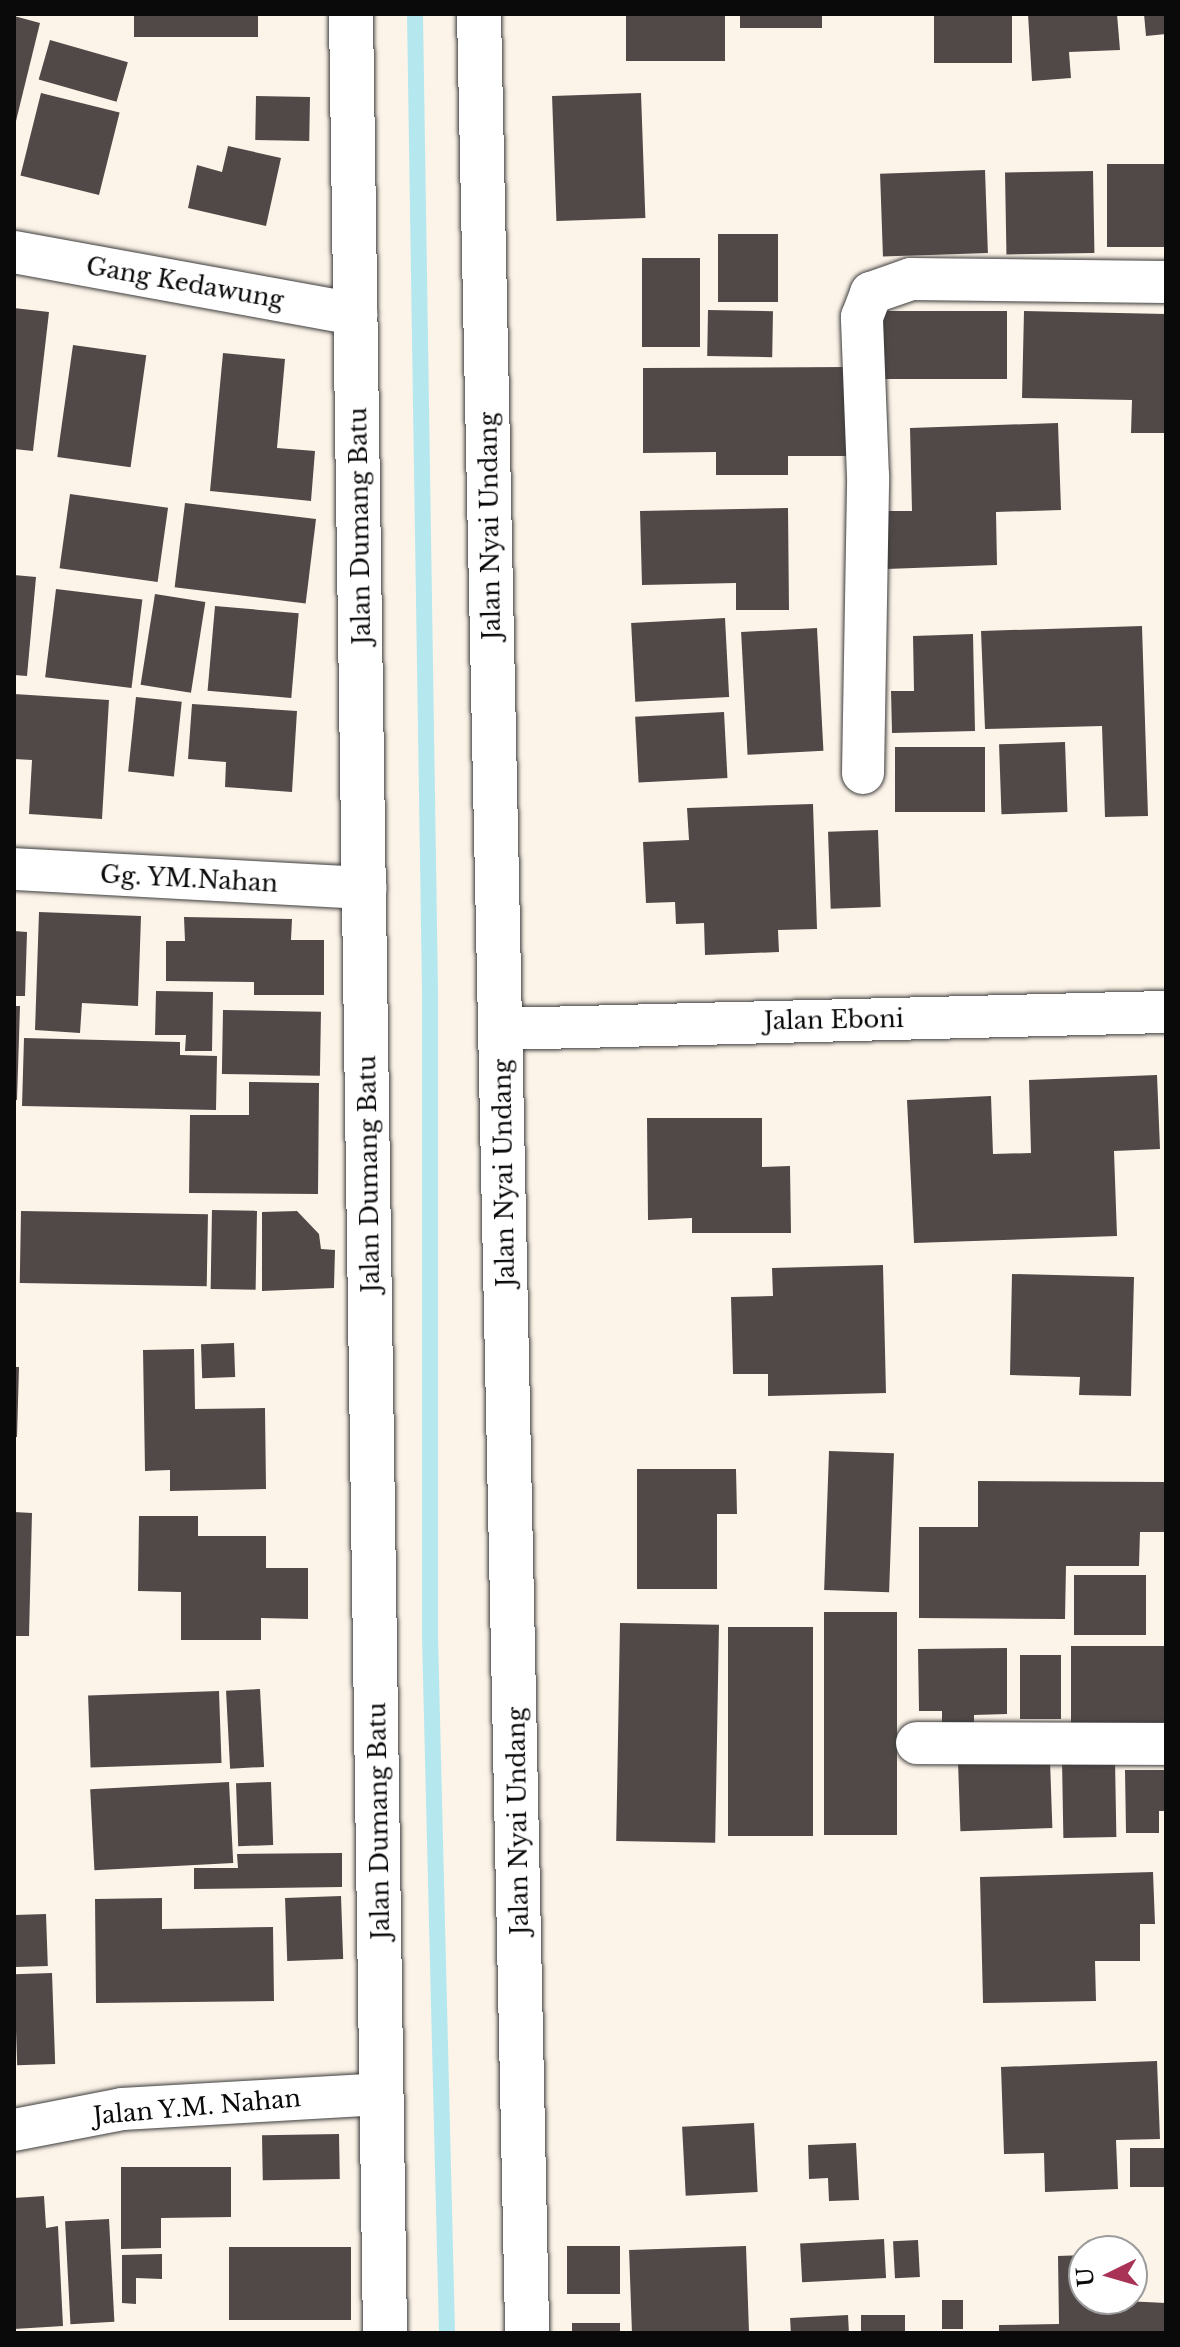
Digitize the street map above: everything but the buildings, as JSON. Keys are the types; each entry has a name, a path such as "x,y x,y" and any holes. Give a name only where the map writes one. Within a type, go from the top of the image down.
{"street":[{"name":"Jalan Dumang Batu","path":"351,14 385,2333"},
{"name":"Jalan Nyai Undang","path":"479,14 527,2333"},
{"name":"Gang Kedawung","path":"14,252 356,314"},
{"path":"863,773 868,476 862,317 871,293 911,279 1166,282"},
{"name":"Gg. YM.Nahan","path":"14,869 365,888"},
{"name":"Jalan Eboni","path":"502,1029 1166,1012"},
{"path":"917,1743 1166,1744"},
{"name":"Jalan Y.M. Nahan","path":"14,2130 122,2109 381,2094"}],"waterway":[{"path":"415,14 430,992 430,1636 447,2333"}]}
